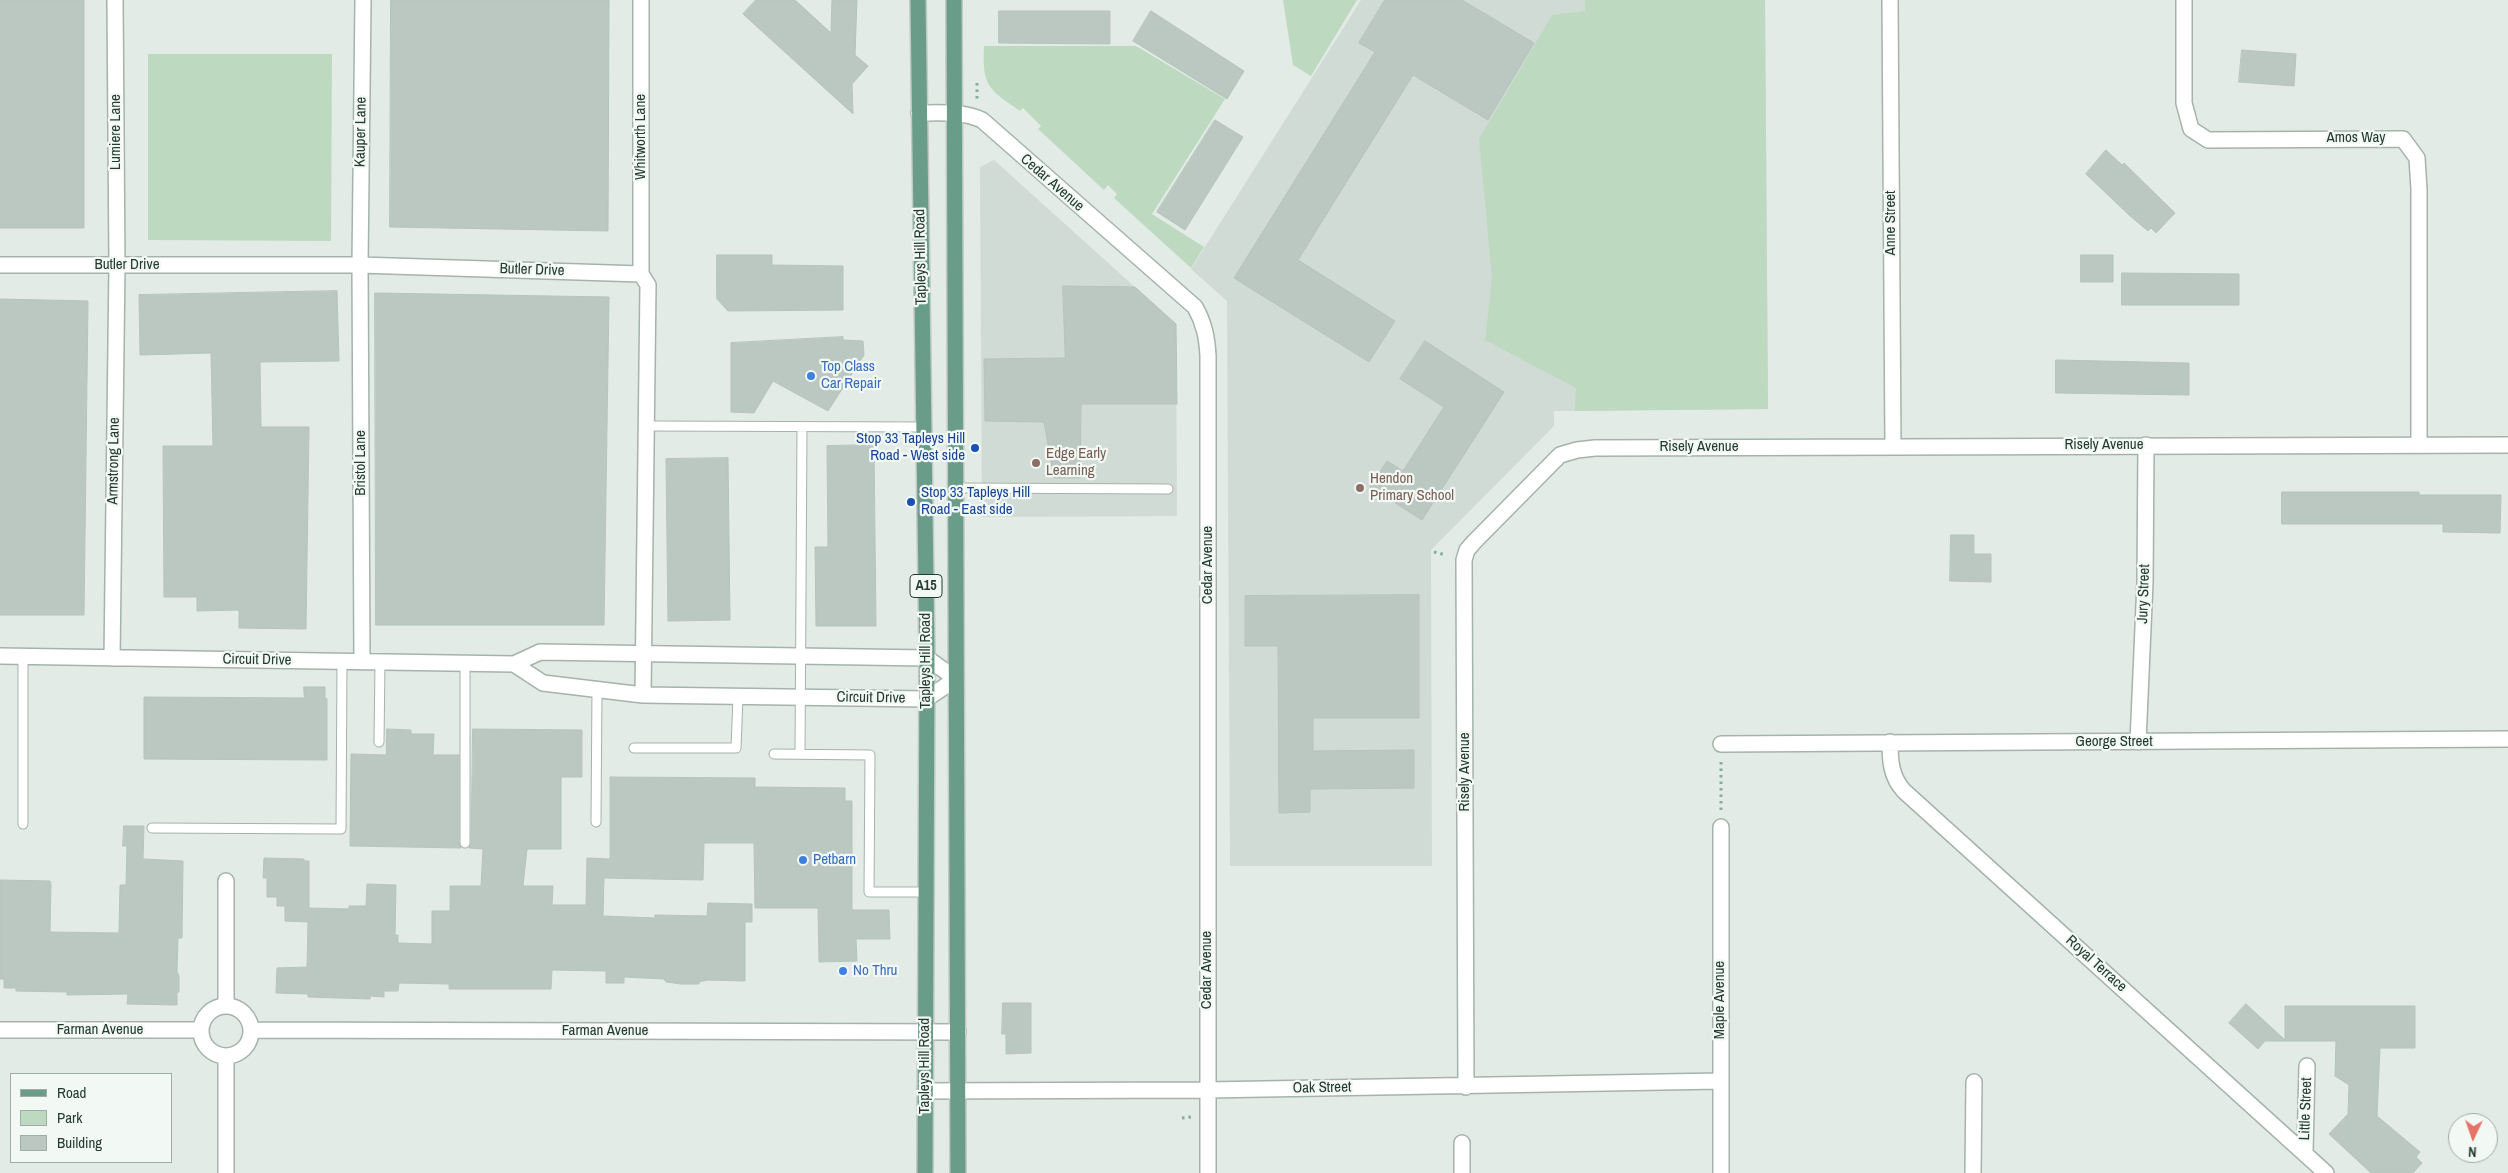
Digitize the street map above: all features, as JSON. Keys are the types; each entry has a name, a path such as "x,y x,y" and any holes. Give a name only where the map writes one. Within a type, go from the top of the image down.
{"main road":[{"name":"Tapleys Hill Road","path":"918,0 927,658 924,1032 925,1173"},
{"name":"Tapleys Hill Road","path":"954,0 956,114 958,1173"}],"street":[{"name":"Lumiere Lane","path":"115,0 117,265"},
{"name":"Kauper Lane","path":"360,265 362,0"},
{"name":"Whitworth Lane","path":"642,0 642,274"},
{"name":"Anne Street","path":"1890,0 1893,446"},
{"name":"Amos Way","path":"2184,0 2184,103 2191,129 2208,140 2404,139 2417,158 2419,189 2419,445"},
{"name":"Cedar Avenue","path":"919,113 956,114 982,120 1195,307 1202,319 1207,336 1208,1173"},
{"name":"Butler Drive","path":"0,264 360,265 642,274"},
{"name":"Armstrong Lane","path":"112,658 117,265"},
{"name":"Bristol Lane","path":"360,265 362,662"},
{"path":"642,274 648,285 644,694"},
{"name":"Jury Street","path":"2138,742 2145,582 2146,445"},
{"name":"Risely Avenue","path":"1466,1087 1464,575 1467,550 1560,456 1577,450 1893,446 2508,445"},
{"name":"Circuit Drive","path":"0,656 465,664 514,664 540,652 927,658"},
{"path":"927,658 956,679"},
{"name":"Circuit Drive","path":"514,664 542,683 644,694 926,699 956,679"},
{"name":"George Street","path":"1721,744 2508,739"},
{"name":"Royal Terrace","path":"1890,742 1891,768 1897,783 1904,790 2305,1152 2325,1173"},
{"name":"Maple Avenue","path":"1721,827 1721,1173"},
{"path":"226,880 226,1006"},
{"path":"226,1006 240,1010 246,1016 251,1030 247,1044 242,1050 226,1056 216,1054 208,1048 201,1030 204,1018 210,1012 226,1006"},
{"name":"Farman Avenue","path":"0,1030 201,1030"},
{"name":"Farman Avenue","path":"251,1030 958,1032"},
{"path":"226,1056 226,1173"},
{"name":"Little Street","path":"2305,1152 2307,1066"},
{"name":"Oak Street","path":"925,1092 1466,1087 1720,1081"},
{"path":"1973,1173 1974,1082"},
{"path":"1462,1143 1462,1173"}],"lane":[{"path":"647,426 924,427"},
{"path":"800,754 802,427"},
{"path":"957,488 1168,489"},
{"path":"23,657 23,824"},
{"path":"152,828 341,829 342,662"},
{"path":"379,742 380,662"},
{"path":"465,664 465,843"},
{"path":"596,689 596,822"},
{"path":"634,748 736,748 738,697"},
{"path":"774,754 870,755 868,892 925,892"}],"path":[{"path":"1721,744 1721,827"}],"shaded area":[{"name":"Hendon Primary School","path":"1361,0 1765,0 1768,409 1554,411 1554,426 1431,550 1432,866 1230,866 1227,301 1191,269"},
{"path":"994,160 1176,324 1177,516 982,517 980,167"}],"green space":[{"path":"1283,0 1357,0 1311,76 1293,65"},
{"path":"1585,0 1765,0 1768,409 1575,411 1576,388 1485,340 1492,278 1479,139 1552,15 1585,11"},
{"path":"984,46 1136,46 1225,99 1152,214 1204,247 1191,268 1114,198 1117,194 1108,185 1104,190 1038,129 1041,126 1023,108 1020,111 994,91 989,85 984,70"},
{"path":"148,54 332,54 331,241 148,240"}],"building":[{"path":"0,0 84,0 84,228 0,228"},
{"path":"391,0 609,0 608,231 390,227"},
{"path":"756,0 795,0 831,33 832,0 857,0 855,55 868,66 852,84 853,114 743,14"},
{"path":"1385,0 1462,0 1534,43 1488,120 1413,75 1298,260 1395,321 1369,362 1234,278 1375,52 1359,43"},
{"path":"999,11 1110,11 1110,44 999,43"},
{"path":"1151,11 1244,71 1227,99 1133,41"},
{"path":"2242,50 2296,54 2294,86 2239,82"},
{"path":"1215,120 1243,137 1185,230 1157,212"},
{"path":"2106,150 2122,165 2124,163 2175,213 2156,233 2151,228 2148,231 2129,215 2086,174"},
{"path":"717,255 772,255 772,265 843,266 843,310 728,311 717,299"},
{"path":"2081,255 2113,255 2113,282 2081,282"},
{"path":"2122,273 2239,274 2239,305 2122,305"},
{"path":"1063,286 1135,287 1176,324 1177,404 1081,404 1080,478 1054,478 1044,422 985,421 984,359 1065,358"},
{"path":"337,291 339,361 260,362 261,427 309,427 306,629 239,628 239,610 197,611 197,597 164,597 163,446 213,446 211,353 140,355 139,295"},
{"path":"375,293 609,297 604,625 376,625"},
{"path":"0,299 88,301 84,615 0,615"},
{"path":"843,337 843,340 863,341 864,355 828,411 773,381 754,413 731,412 731,343"},
{"path":"1425,341 1504,392 1422,520 1370,487 1387,461 1403,471 1444,407 1400,379"},
{"path":"2056,360 2189,363 2189,395 2056,393"},
{"path":"874,445 876,626 816,626 815,547 828,547 827,446"},
{"path":"728,458 730,620 668,621 666,459"},
{"path":"2282,492 2419,492 2419,495 2501,495 2500,533 2443,532 2443,524 2282,524"},
{"path":"1951,535 1974,535 1974,554 1991,554 1991,582 1950,581"},
{"path":"1419,595 1419,718 1313,718 1313,751 1414,750 1414,788 1310,789 1310,812 1279,813 1278,646 1245,646 1245,596"},
{"path":"304,687 325,687 325,698 327,699 327,760 144,759 144,697 304,698"},
{"path":"387,729 411,730 411,734 434,734 433,755 459,755 459,843 461,848 350,846 351,754 386,755"},
{"path":"473,729 582,730 582,777 561,777 561,849 527,849 523,886 553,886 552,905 586,905 587,858 610,859 610,777 755,778 755,787 845,788 845,801 852,801 852,910 889,910 890,939 856,939 857,961 819,962 818,908 755,908 754,843 704,843 703,880 604,878 603,916 655,918 655,915 707,916 708,903 752,904 752,922 745,922 745,981 707,980 699,982 699,984 681,984 666,982 664,979 624,977 624,983 606,983 606,971 552,970 551,989 449,989 449,984 399,983 398,991 384,991 384,997 370,996 370,999 308,997 308,994 276,993 277,968 307,967 308,922 285,921 285,906 277,906 277,897 267,897 267,878 263,878 264,858 304,859 304,861 309,861 309,908 349,909 349,906 366,906 367,884 396,885 395,935 398,935 398,943 432,944 432,911 450,911 450,886 481,886 483,849 469,848 471,843"},
{"path":"124,826 144,826 143,859 183,861 182,938 178,938 177,972 179,976 179,992 177,992 177,1005 127,1004 128,994 67,995 67,992 16,991 16,988 4,988 4,979 0,979 0,880 50,881 50,932 119,933 120,885 126,885 127,846 123,846"},
{"path":"1003,1003 1031,1003 1031,1053 1006,1054 1006,1034 1002,1034"},
{"path":"2246,1004 2285,1040 2285,1006 2415,1006 2415,1048 2380,1048 2377,1116 2420,1152 2416,1157 2422,1163 2413,1173 2371,1173 2329,1134 2348,1114 2349,1085 2335,1076 2336,1041 2265,1041 2258,1049 2229,1023"}],"place":[{"name":"Top Class Car Repair","path":"811,376"},
{"name":"Stop 33 Tapleys Hill Road - West side","path":"975,448"},
{"name":"Edge Early Learning","path":"1036,463"},
{"name":"Hendon Primary School","path":"1360,488"},
{"name":"Stop 33 Tapleys Hill Road - East side","path":"911,502"},
{"name":"Petbarn","path":"803,860"},
{"name":"No Thru","path":"843,971"}]}
